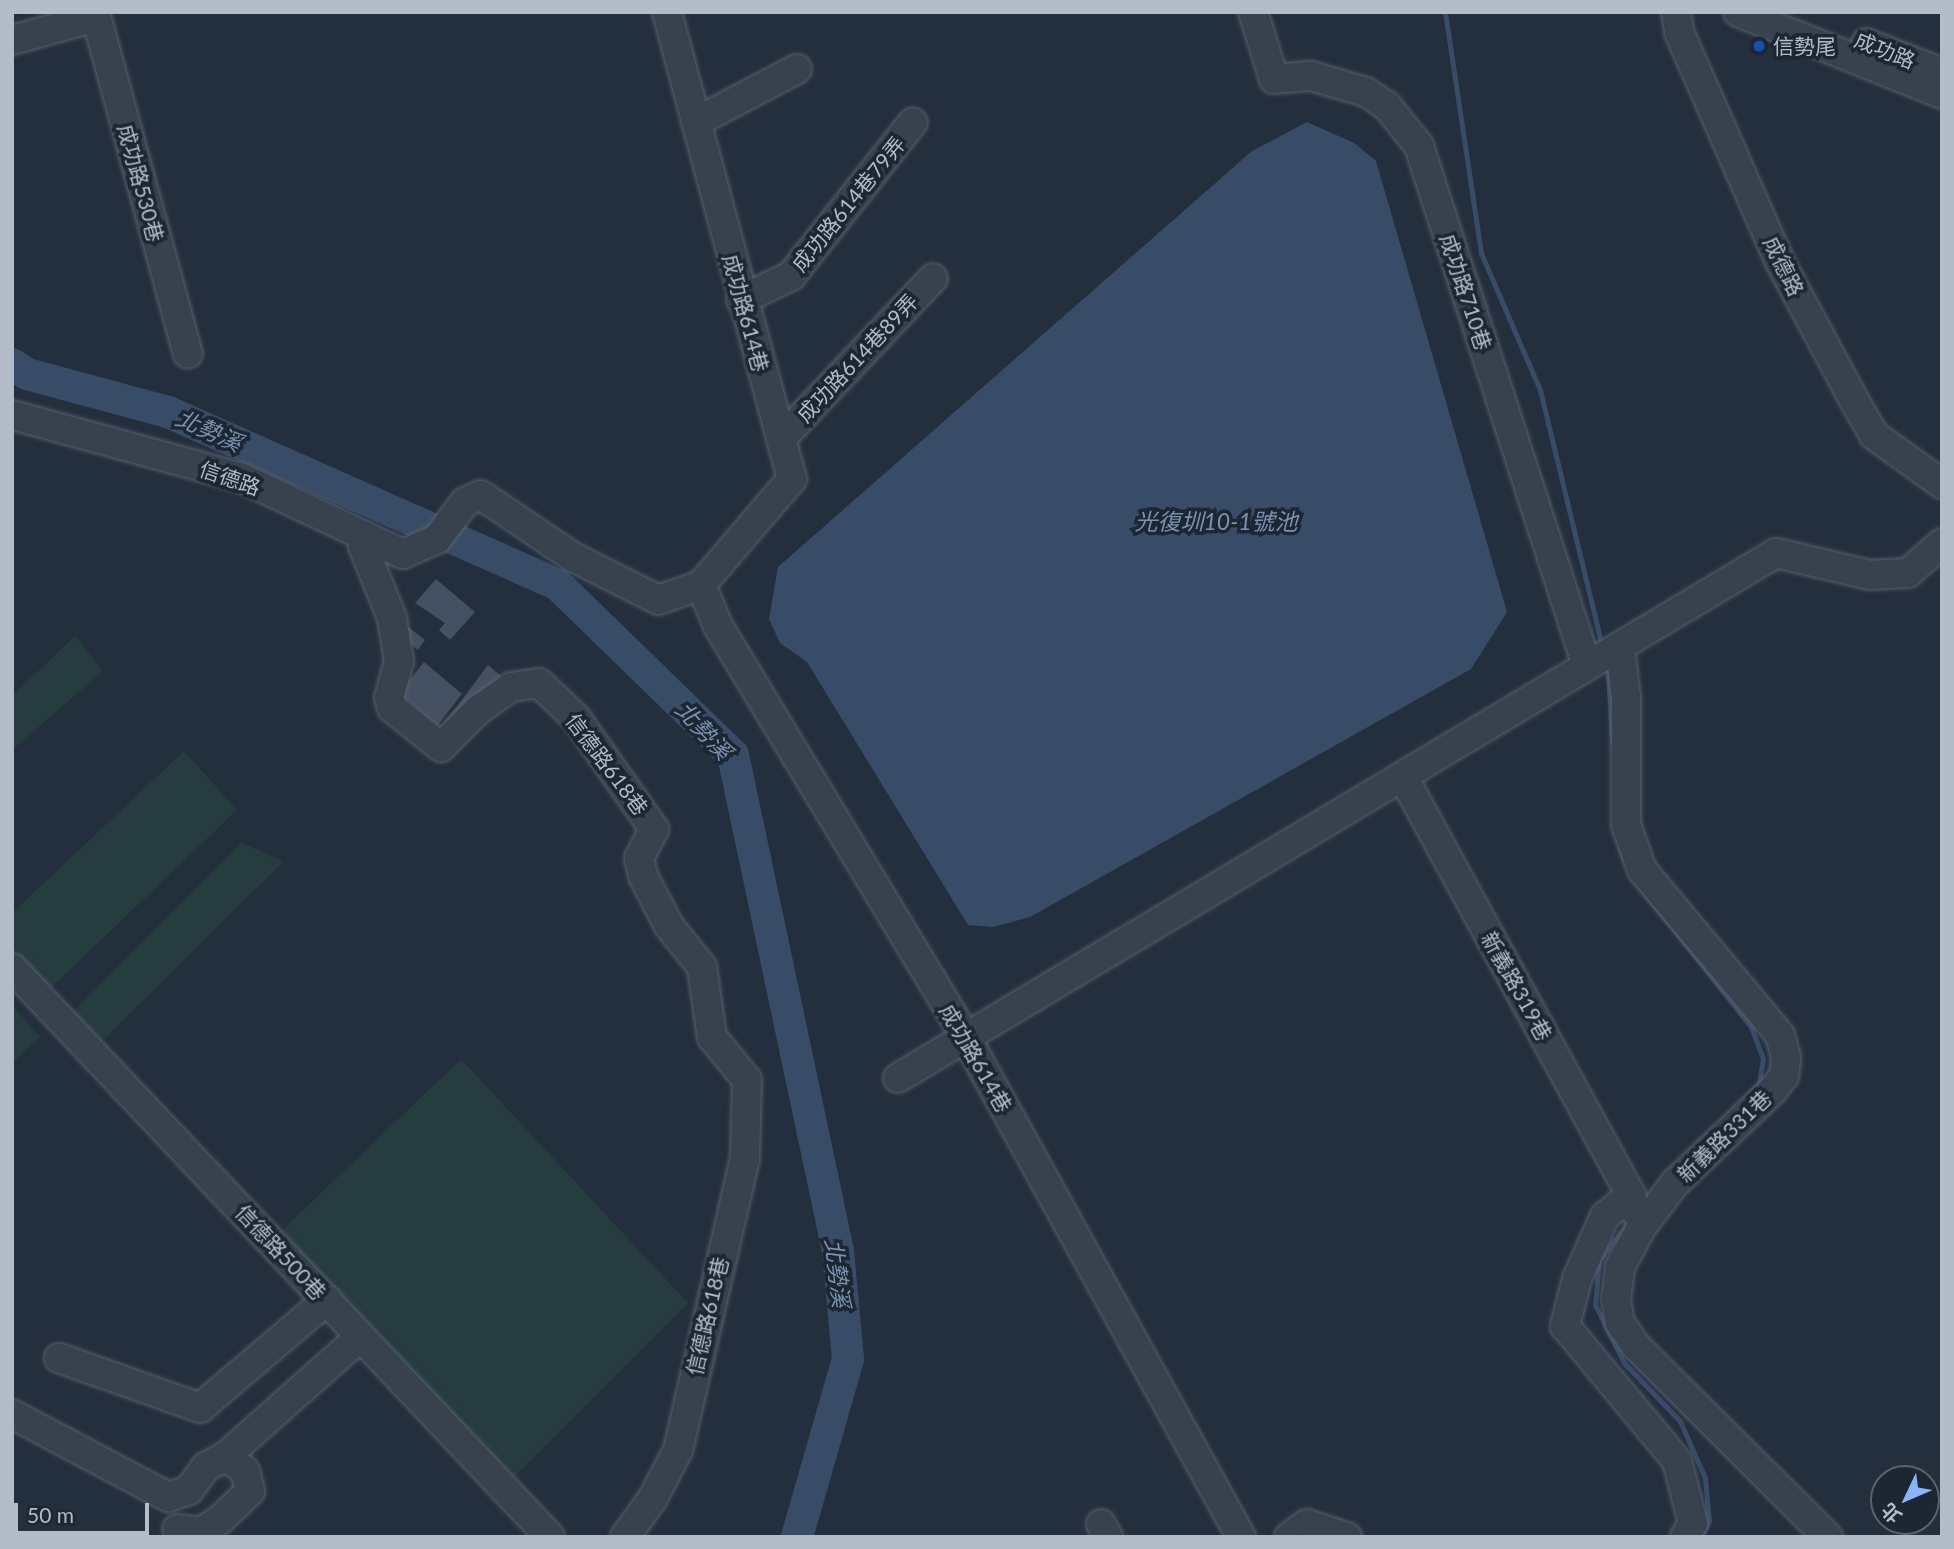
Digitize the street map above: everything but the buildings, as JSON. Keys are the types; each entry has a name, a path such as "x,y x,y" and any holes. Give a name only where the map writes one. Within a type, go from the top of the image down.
{"street":[{"name":"成功路614巷","path":"667,12 741,300 792,479 701,585 718,626 965,1037 1241,1537"},
{"name":"成功路710巷","path":"1253,12 1273,79 1311,76 1366,92 1387,106 1419,146 1587,666"},
{"name":"成德路","path":"1676,12 1679,32 1780,262 1854,402 1874,435 1942,484"},
{"name":"成功路","path":"1738,12 1942,94"},
{"name":"成功路","path":"1788,12 1942,73"},
{"path":"12,40 96,14"},
{"name":"成功路530巷","path":"96,14 188,354"},
{"path":"696,122 797,69"},
{"name":"成功路614巷79弄","path":"741,300 791,276 913,122"},
{"name":"成功路614巷89弄","path":"781,439 933,278"},
{"name":"信德路","path":"12,415 242,478 402,554 437,539 465,502 481,495 573,557 658,600 701,585"},
{"name":"信德路618巷","path":"365,537 363,546 391,618 399,661 389,698 392,708 442,747 478,710 511,687 539,683 576,718 654,829 639,858 643,876 669,926 702,967 712,1037 747,1080 745,1158 678,1450 653,1498 625,1537"},
{"path":"898,1078 1620,648 1776,552 1870,575 1908,573 1942,543"},
{"name":"新義路331巷","path":"1620,648 1626,698 1626,825 1642,870 1780,1035 1786,1058 1784,1076 1772,1091 1675,1183 1641,1228 1620,1267 1616,1299 1620,1322 1636,1346 1828,1537"},
{"name":"新義路319巷","path":"1403,777 1631,1195 1641,1228"},
{"name":"信德路500巷","path":"12,968 550,1537"},
{"path":"1631,1195 1605,1216 1577,1279 1564,1326 1677,1461 1693,1523 1685,1537"},
{"path":"59,1358 200,1408 327,1300"},
{"path":"12,1414 168,1497 189,1490 206,1467 226,1456 360,1337"},
{"path":"177,1529 201,1532 250,1491 245,1471 226,1456"},
{"path":"1289,1537 1307,1524 1347,1537"}],"green space":[{"path":"75,636 103,671 12,750 12,696"},
{"path":"184,751 237,810 36,1002 12,977 12,913"},
{"path":"242,842 283,862 99,1044 58,1027"},
{"path":"12,1005 40,1037 12,1064"},
{"path":"461,1059 688,1303 513,1478 280,1232"}],"water":[{"name":"光復圳10-1號池","path":"1307,122 1354,143 1376,161 1507,612 1471,669 1030,917 993,927 968,925 807,662 780,643 769,619 778,567 1252,151"}],"waterway":[{"path":"1445,12 1481,253 1540,390 1601,642"},
{"name":"北勢溪","path":"12,364 27,374 168,412 557,584 733,755 838,1251 848,1359 797,1537"},
{"path":"1608,672 1612,742"},
{"path":"1617,835 1624,859"},
{"path":"1639,886 1751,1027 1763,1058 1759,1083 1745,1098"},
{"path":"1627,1224 1599,1260 1595,1305 1624,1363 1680,1421 1705,1478 1709,1521 1703,1532"}],"place":[{"name":"信勢尾","path":"1759,46"}]}
